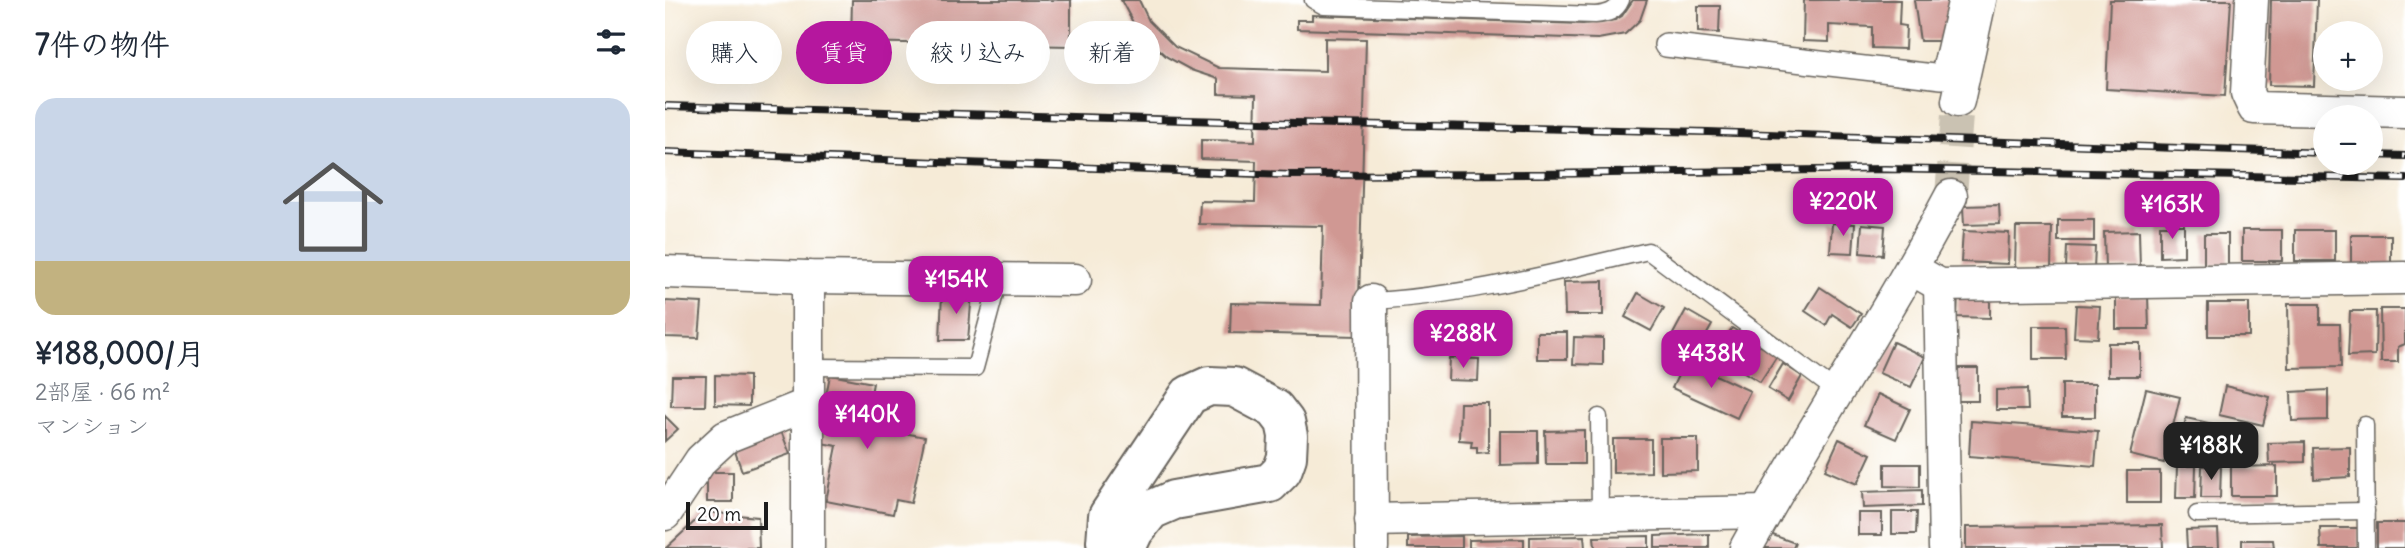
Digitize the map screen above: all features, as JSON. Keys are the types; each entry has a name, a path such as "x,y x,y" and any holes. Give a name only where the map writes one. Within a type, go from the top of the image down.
{"street":[{"path":"1665,45 1943,77 1960,0"},
{"path":"1958,101 1980,0"},
{"path":"2252,0 2247,93 2254,108 2405,112"},
{"path":"1746,548 1912,269 1951,197"},
{"path":"1912,269 1940,285 2405,278"},
{"path":"665,272 808,277 1075,279"},
{"path":"808,277 808,548"},
{"path":"1940,285 1945,548"},
{"path":"1371,301 1371,534 1600,515 1766,512"},
{"path":"1110,548 1106,542 1108,516 1189,395 1209,386 1234,387 1275,409 1285,422 1288,436 1287,457 1282,471 1270,483 1174,500 1151,510 1134,531 1126,548"},
{"path":"665,513 701,460 726,437 806,405"}],"lane":[{"path":"1313,0 1324,6 1595,15 1609,13 1619,6 1621,0"},
{"path":"1371,301 1420,299 1535,277 1648,251 1837,392"},
{"path":"808,367 975,368 999,279"},
{"path":"1599,417 1600,515"},
{"path":"2365,425 2366,548"},
{"path":"2197,514 2366,511"}],"building":[{"path":"852,0 1071,0 1071,21 1064,21 1064,46 1050,46 1050,21 906,21 906,43 892,43 892,21 852,21"},
{"path":"1121,0 1139,0 1149,21 1132,21"},
{"path":"1633,0 1647,0 1640,20 1625,34 1598,39 1297,29 1297,20 1312,20 1312,15 1583,24 1615,20 1622,16"},
{"path":"1804,0 1900,0 1899,25 1906,26 1905,49 1872,48 1872,27 1829,25 1829,42 1803,41"},
{"path":"1914,0 1949,0 1945,41 1920,41"},
{"path":"2110,0 2231,0 2225,96 2106,89"},
{"path":"2271,0 2317,0 2316,21 2313,21 2313,86 2269,85"},
{"path":"1698,6 1720,6 1719,33 1698,32"},
{"path":"1160,32 1175,47 1219,68 1325,71 1325,38 1366,39 1358,336 1230,333 1231,303 1321,305 1323,226 1199,224 1200,201 1255,202 1256,161 1201,159 1201,140 1255,141 1256,95 1218,94 1218,79 1191,70 1160,51"},
{"path":"1999,205 2000,224 1964,225 1963,206"},
{"path":"2058,220 2094,220 2094,241 2058,241"},
{"path":"1832,223 1855,224 1853,253 1830,252"},
{"path":"1862,224 1885,226 1883,255 1860,253"},
{"path":"2160,225 2184,225 2184,256 2160,257"},
{"path":"2016,227 2052,227 2051,269 2015,269"},
{"path":"2242,230 2282,230 2282,261 2242,261"},
{"path":"2295,230 2335,230 2335,261 2295,261"},
{"path":"1963,231 2009,233 2008,264 1961,262"},
{"path":"2139,231 2140,268 2105,269 2104,232"},
{"path":"2204,234 2228,234 2228,265 2204,265"},
{"path":"2351,235 2391,235 2391,266 2351,266"},
{"path":"2067,246 2095,247 2094,269 2066,268"},
{"path":"1603,281 1603,315 1565,315 1564,282"},
{"path":"1820,287 1861,314 1852,327 1832,314 1826,325 1805,311"},
{"path":"972,292 968,340 940,340 942,293"},
{"path":"1638,293 1664,308 1651,331 1625,317"},
{"path":"1958,294 1990,295 1990,318 1957,317"},
{"path":"2116,296 2148,296 2149,329 2116,329"},
{"path":"665,301 702,303 699,338 665,337"},
{"path":"2208,303 2249,303 2249,336 2208,336"},
{"path":"2288,304 2320,304 2320,324 2340,324 2341,367 2289,368"},
{"path":"2076,305 2100,306 2098,338 2074,337"},
{"path":"2380,309 2405,309 2405,344 2398,347 2398,362 2381,362"},
{"path":"1686,310 1712,325 1699,348 1673,334"},
{"path":"2350,311 2376,311 2375,355 2348,356"},
{"path":"2033,326 2065,326 2066,359 2033,359"},
{"path":"1451,328 1481,329 1480,351 1450,350"},
{"path":"1732,328 1777,356 1760,382 1715,354"},
{"path":"1537,332 1567,332 1567,359 1537,359"},
{"path":"1574,337 1603,338 1603,365 1573,364"},
{"path":"1893,342 1925,357 1911,387 1879,373"},
{"path":"2108,343 2140,343 2140,376 2108,376"},
{"path":"1449,358 1479,359 1478,381 1448,380"},
{"path":"1685,361 1750,391 1737,418 1672,388"},
{"path":"1783,364 1802,376 1788,401 1768,389"},
{"path":"1957,368 1978,368 1978,401 1957,401"},
{"path":"715,375 749,376 749,406 715,405"},
{"path":"830,375 873,383 867,415 893,420 893,431 925,437 911,503 896,500 893,514 826,501 837,446 817,442"},
{"path":"672,376 706,376 705,406 671,406"},
{"path":"2062,384 2095,384 2095,417 2062,417"},
{"path":"2225,386 2270,397 2263,425 2219,415"},
{"path":"2027,389 2028,410 1996,410 1996,390"},
{"path":"2146,389 2180,397 2164,463 2130,455"},
{"path":"2328,390 2328,420 2292,421 2291,392"},
{"path":"1878,394 1910,409 1896,439 1864,425"},
{"path":"1460,403 1488,403 1488,452 1477,453 1477,447 1471,447 1472,441 1459,440"},
{"path":"665,416 678,429 665,441"},
{"path":"2186,418 2231,428 2224,457 2180,446"},
{"path":"1971,421 2098,431 2095,466 1969,456"},
{"path":"779,426 790,454 742,471 732,443"},
{"path":"1584,430 1584,464 1546,464 1545,431"},
{"path":"1500,431 1538,431 1538,464 1500,465"},
{"path":"1660,438 1698,438 1698,471 1660,472"},
{"path":"1613,439 1651,439 1651,472 1613,473"},
{"path":"1839,439 1871,454 1857,484 1825,470"},
{"path":"2305,442 2305,462 2269,463 2268,443"},
{"path":"2350,447 2350,477 2314,479 2313,448"},
{"path":"1885,464 1920,464 1920,487 1885,486"},
{"path":"2177,466 2196,466 2195,498 2176,498"},
{"path":"2202,466 2221,466 2220,498 2201,498"},
{"path":"2277,466 2277,496 2231,496 2231,467"},
{"path":"2127,471 2160,471 2160,503 2127,503"},
{"path":"707,472 733,472 733,502 707,502"},
{"path":"1922,490 1922,506 1863,508 1862,492"},
{"path":"705,512 758,517 759,548 666,548"},
{"path":"1892,512 1917,512 1916,534 1892,534"},
{"path":"1858,513 1882,513 1882,535 1858,535"},
{"path":"2377,523 2405,523 2405,548 2377,548"},
{"path":"2162,525 2163,548 1966,548 1966,527"},
{"path":"2320,528 2359,528 2359,548 2321,548"},
{"path":"2218,529 2219,548 2187,548 2186,530"},
{"path":"1709,534 1709,548 1655,548 1655,536"},
{"path":"1770,534 1795,543 1793,548 1764,548"},
{"path":"1462,536 1462,548 1408,548 1408,537"},
{"path":"1584,536 1585,548 1530,548 1530,537"},
{"path":"1649,536 1649,548 1595,548 1594,537"},
{"path":"1524,539 1524,548 1469,548 1469,540"},
{"path":"2242,540 2273,540 2274,548 2242,548"}],"tunnel":[{"path":"1951,196 1958,101"}],"railway":[{"path":"665,106 1708,132 2313,153"},
{"path":"665,152 1289,175 1885,169 2405,179"},
{"path":"2383,155 2405,156"}]}
